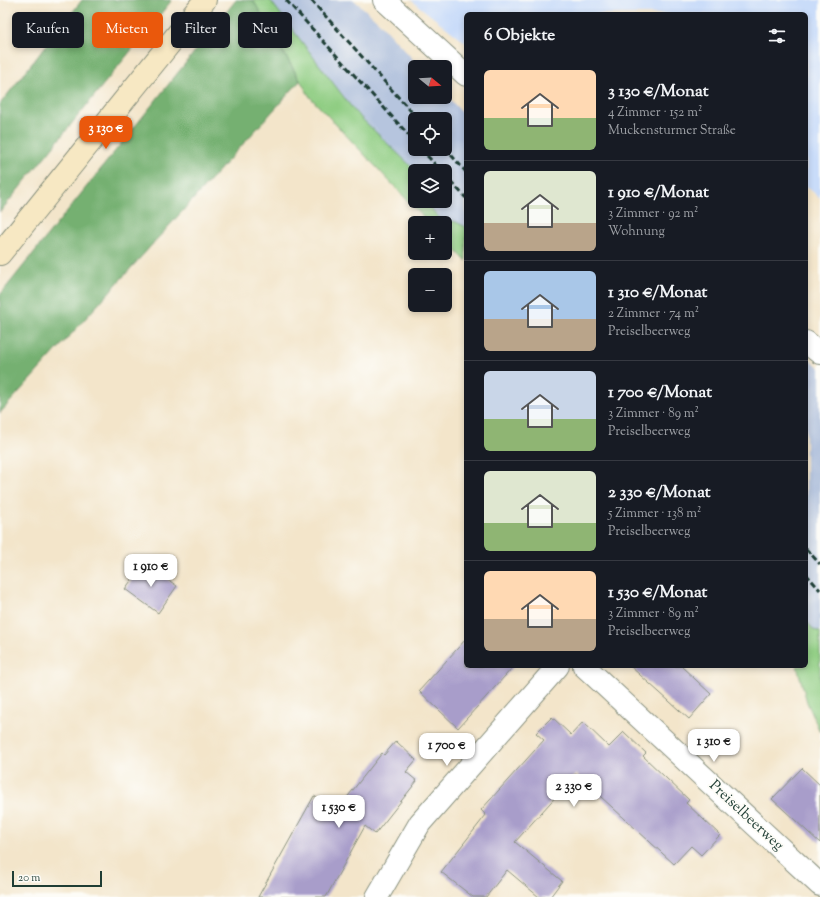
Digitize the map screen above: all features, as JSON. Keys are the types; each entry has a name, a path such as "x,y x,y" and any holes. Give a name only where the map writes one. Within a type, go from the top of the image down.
{"main road":[{"path":"0,254 205,0"}],"street":[{"path":"384,0 464,74"},
{"path":"808,343 820,352"},
{"path":"377,897 420,823 556,668"},
{"name":"Preiselbeerweg","path":"586,668 820,885"}],"shaded area":[{"path":"270,0 354,0 379,22 414,60 408,60 408,104 452,104 452,102 464,115 464,226 452,221 452,216 437,216 431,208 452,208 452,164 409,164 356,113 292,29 292,12 279,12"},
{"path":"411,0 820,0 820,198 808,188 808,12 464,12 464,41"},
{"path":"808,359 820,368 820,632 814,630 808,623"}],"green space":[{"path":"82,0 172,0 162,12 92,12 92,48 133,48 0,212 0,104 44,48 84,48 84,12 73,12"},
{"path":"236,0 253,0 260,12 238,12 238,48 281,48 300,81 0,413 0,295 198,48 230,48 230,12 226,12"},
{"path":"253,0 270,0 279,12 260,12"},
{"path":"292,29 356,113 409,164 408,201 310,97 281,48 292,48"},
{"path":"415,208 431,208 437,216 422,216"},
{"path":"452,221 464,226 464,259 452,246"},
{"path":"808,623 814,630 820,632 820,732 807,702 798,668 808,668"}],"building":[{"path":"144,563 177,586 158,613 125,589"},
{"path":"464,641 464,668 512,668 458,728 419,691"},
{"path":"632,668 683,668 711,694 689,719"},
{"path":"552,717 571,735 583,722 609,747 624,732 646,753 643,756 689,800 686,803 720,835 701,855 691,846 674,864 576,774 515,842 562,881 550,897 539,897 507,870 486,897 473,897 441,872 486,815 481,810 544,740 536,733"},
{"path":"396,741 416,760 406,772 417,781 375,834 365,826 326,897 258,897 314,796 338,809 382,753 384,755"},
{"path":"802,768 820,785 820,843 772,799"}],"railway":[{"path":"286,0 408,134"},
{"path":"311,0 412,112"},
{"path":"427,156 435,164"},
{"path":"452,156 464,170"},
{"path":"452,183 464,196"},
{"path":"808,551 820,564"},
{"path":"808,576 820,590"}]}
